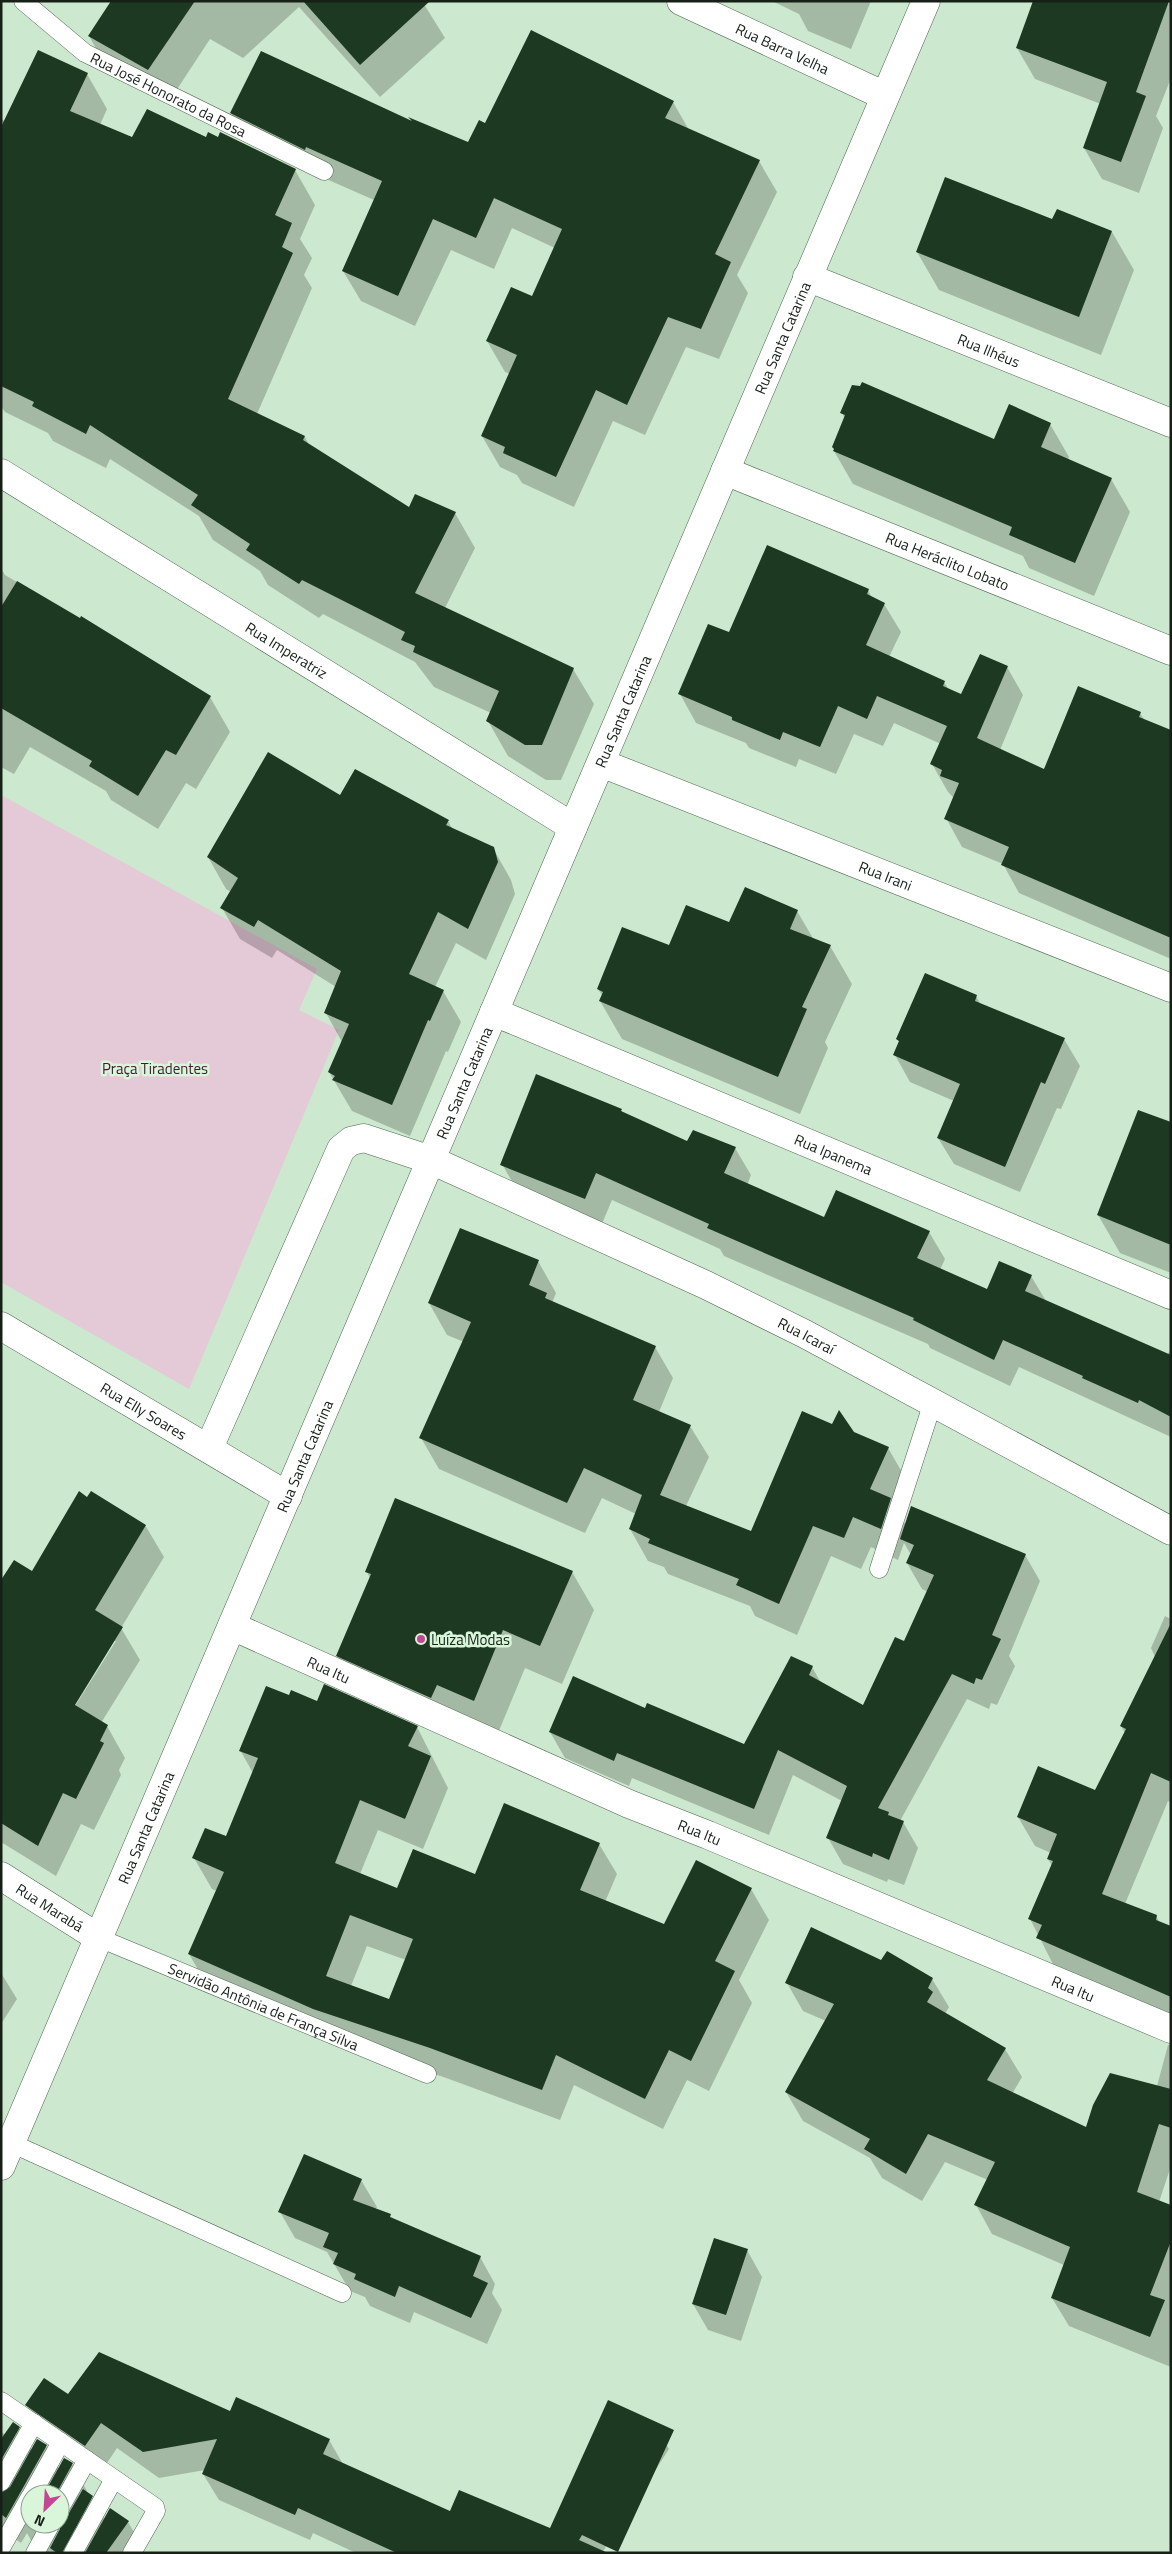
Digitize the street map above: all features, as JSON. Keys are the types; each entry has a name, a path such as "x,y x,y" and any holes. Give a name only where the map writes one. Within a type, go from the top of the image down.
{"street":[{"name":"Rua Barra Velha","path":"681,1 885,96"},
{"name":"Rua Santa Catarina","path":"6,2154 926,1"},
{"name":"Rua Ilhéus","path":"807,278 1171,423"},
{"name":"Rua Heráclito Lobato","path":"725,471 1171,651"},
{"name":"Rua Imperatriz","path":"1,473 573,827"},
{"name":"Rua Irani","path":"601,763 1171,988"},
{"name":"Rua Ipanema","path":"494,1012 1171,1296"},
{"name":"Rua Icaraí","path":"209,1448 341,1149 351,1141 364,1138 431,1160 706,1285 805,1334 1171,1531"},
{"name":"Rua Elly Soares","path":"1,1326 288,1496"},
{"name":"Rua Itu","path":"232,1626 629,1804 708,1835 1171,2029"},
{"name":"Rua Marabá","path":"1,1876 99,1938"}],"lane":[{"name":"Rua José Honorato da Rosa","path":"23,1 85,53 324,171"},
{"path":"879,1569 933,1402"},
{"name":"Servidão Antônia de França Silva","path":"99,1938 427,2074"},
{"path":"6,2154 342,2293"},
{"path":"3,2407 34,2423 156,2509 132,2553"},
{"path":"1,2482 34,2423"},
{"path":"37,2484 61,2442"},
{"path":"70,2490 87,2460"},
{"path":"73,2553 114,2479"},
{"path":"1,2548 20,2514"},
{"path":"35,2553 45,2534"}],"green space":[{"name":"Praça Tiradentes","path":"1,795 317,969 299,1010 339,1030 189,1389 1,1282"}],"building":[{"path":"111,1 195,1 148,70 88,36"},
{"path":"303,1 430,1 360,65"},
{"path":"1033,1 1169,1 1136,92 1146,96 1121,162 1083,148 1107,82 1016,48"},
{"path":"531,30 674,101 665,118 760,160 715,254 731,262 701,329 668,317 627,405 596,390 556,477 503,453 505,447 481,436 517,355 486,341 511,287 532,296 562,229 494,198 476,238 433,219 398,296 342,271 382,181 306,147 305,150 230,113 261,51 412,121 408,117 468,142 479,120 485,123"},
{"path":"38,50 88,73 70,111 132,137 147,109 206,137 208,132 218,137 220,132 296,169 275,215 292,223 282,247 293,253 228,399 305,436 303,440 409,507 415,494 456,512 415,593 574,668 542,745 525,745 486,721 499,691 413,652 415,646 401,640 405,632 302,580 299,584 246,550 250,544 191,505 198,495 90,425 86,434 32,406 34,402 1,386 1,127"},
{"path":"945,177 1052,219 1057,209 1112,231 1079,317 916,252"},
{"path":"862,382 994,439 1009,404 1051,423 1041,447 1112,478 1075,563 1009,535 1012,527 833,451 832,447 845,415 840,413 852,385 860,386"},
{"path":"767,545 869,589 867,594 885,603 866,645 945,681 943,686 961,694 980,654 1008,666 977,738 1044,769 1078,686 1141,712 1139,717 1171,730 1171,938 1001,865 1009,847 944,819 959,783 940,776 942,770 930,764 947,726 877,696 867,719 838,706 820,747 783,732 780,740 732,720 732,717 678,694 708,624 729,632"},
{"path":"17,581 80,618 81,616 211,696 176,755 166,750 138,796 89,766 92,761 1,708 1,607"},
{"path":"268,752 340,795 355,769 449,820 446,825 494,847 498,862 468,929 438,912 409,974 444,990 430,1021 428,1020 392,1105 332,1080 335,1076 328,1072 349,1024 324,1013 341,971 258,920 254,927 220,908 238,878 207,857"},
{"path":"745,887 798,910 790,929 831,945 802,1007 807,1009 778,1077 599,1001 603,992 597,989 622,927 669,945 686,905 729,922"},
{"path":"925,973 977,995 975,1001 1065,1038 1045,1084 1041,1082 1005,1167 937,1138 960,1084 893,1055 899,1041 896,1039"},
{"path":"536,1074 622,1109 621,1111 687,1141 693,1130 736,1147 724,1173 824,1217 836,1190 930,1231 917,1258 987,1289 999,1261 1032,1275 1025,1291 1171,1355 1171,1417 1139,1400 1138,1403 1003,1340 994,1360 913,1320 914,1318 707,1228 709,1224 596,1173 585,1199 500,1165"},
{"path":"1138,1110 1171,1122 1171,1245 1097,1215"},
{"path":"460,1228 539,1260 529,1285 547,1293 545,1298 656,1346 633,1400 691,1425 660,1495 751,1531 802,1411 832,1424 839,1410 854,1432 889,1447 870,1489 891,1498 881,1529 853,1517 844,1538 813,1526 779,1604 736,1585 739,1579 648,1543 650,1539 629,1529 642,1495 584,1468 567,1503 419,1438 471,1322 428,1303"},
{"path":"79,1491 87,1497 91,1491 146,1525 95,1610 123,1627 75,1705 108,1725 100,1741 104,1743 76,1799 63,1793 38,1846 1,1823 1,1580 14,1560 32,1571"},
{"path":"395,1498 573,1571 540,1646 503,1630 474,1701 437,1685 431,1698 336,1656 371,1574 365,1572"},
{"path":"911,1506 1026,1554 992,1635 1001,1639 982,1680 976,1678 974,1684 952,1674 878,1808 889,1812 888,1815 904,1821 889,1860 873,1853 872,1857 826,1838 847,1786 778,1750 754,1809 617,1753 614,1761 549,1732 573,1676 645,1708 647,1703 744,1744 791,1656 813,1666 809,1675 863,1705 895,1637 904,1641 934,1575 906,1563 914,1545 900,1539"},
{"path":"1171,1623 1171,1782 1151,1773 1102,1894 1157,1915 1156,1920 1171,1926 1171,1997 1036,1938 1042,1925 1028,1919 1053,1861 1047,1859 1057,1834 1017,1817 1038,1766 1095,1790 1126,1729 1120,1726"},
{"path":"324,1684 418,1726 408,1746 431,1756 405,1819 360,1800 335,1863 397,1888 413,1849 475,1874 504,1803 600,1843 580,1890 664,1924 696,1860 752,1888 715,1961 735,1971 691,2061 669,2050 645,2099 556,2055 542,2090 430,2048 313,2009 188,1954 224,1872 192,1858 205,1828 226,1836 258,1758 239,1751 266,1686 289,1695 291,1690 317,1701","holes":["350,1915 413,1939 389,1999 326,1976"]},
{"path":"811,1927 881,1960 887,1951 933,1978 928,1988 933,1992 927,2002 1006,2048 987,2080 1086,2127 1093,2105 1110,2073 1171,2089 1171,2128 1159,2124 1137,2192 1171,2205 1171,2241 1150,2295 1165,2300 1150,2337 1051,2298 1070,2247 974,2205 995,2162 928,2134 906,2174 864,2149 870,2139 785,2092 834,2004 785,1983"},
{"path":"304,2154 362,2179 353,2200 391,2214 390,2217 481,2256 473,2276 488,2283 471,2318 399,2286 395,2297 354,2279 356,2274 333,2264 338,2253 323,2247 329,2233 278,2212"},
{"path":"714,2238 748,2249 726,2315 692,2304"},
{"path":"99,2352 230,2411 236,2397 330,2439 323,2454 450,2511 459,2490 550,2528 608,2400 674,2430 618,2552 582,2535 579,2540 608,2553 397,2553 298,2508 295,2515 202,2474 217,2439 143,2452 101,2423 85,2446 25,2405 44,2378 68,2394"},
{"path":"13,2422 20,2427 1,2460 1,2439"},
{"path":"37,2439 47,2445 25,2484 20,2484 20,2493 6,2518 1,2514 1,2493 10,2487"},
{"path":"64,2458 73,2463 61,2484 50,2484"},
{"path":"83,2489 93,2496 62,2553 57,2553 50,2548 57,2534 70,2534 70,2511"},
{"path":"110,2508 129,2521 106,2553 85,2553"}],"place":[{"name":"Luíza Modas","path":"421,1639"}]}
